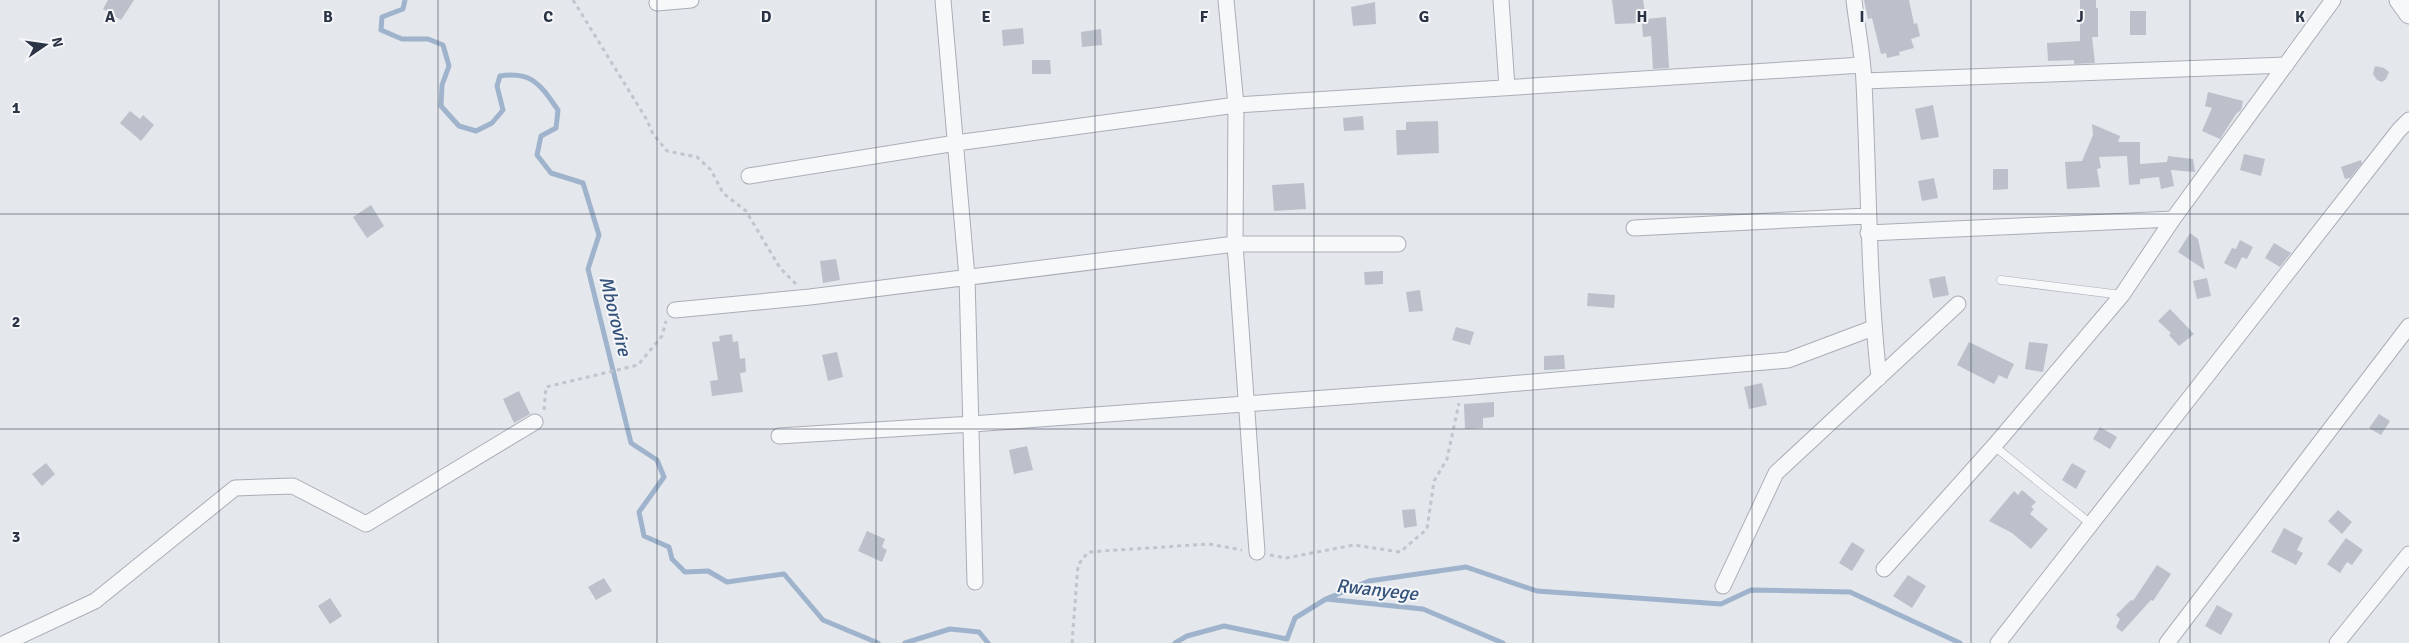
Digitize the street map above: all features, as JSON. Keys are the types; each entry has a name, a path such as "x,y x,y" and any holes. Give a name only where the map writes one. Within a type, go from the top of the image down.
{"street":[{"path":"656,3 691,0"},
{"path":"943,0 967,278 975,582"},
{"path":"1226,0 1236,105 1235,244 1256,552"},
{"path":"1501,0 1507,87"},
{"path":"1854,0 1864,81 1867,216 1873,328 1880,378"},
{"path":"1884,569 1994,446 2122,295 2173,219 2333,0"},
{"path":"2399,0 2409,14"},
{"path":"749,176 956,143 1236,105 1862,64"},
{"path":"1864,81 2286,64"},
{"path":"1998,643 2398,130 2409,120"},
{"path":"1634,228 1867,216"},
{"path":"1868,233 2173,219"},
{"path":"675,310 810,297 1235,244 1398,244"},
{"path":"1723,586 1776,473 1958,304"},
{"path":"2168,643 2409,326"},
{"path":"779,436 972,424 1462,388 1788,360 1873,328"},
{"path":"5,643 95,601 235,488 292,486 366,524 535,422"},
{"path":"2337,643 2409,554"}],"lane":[{"path":"2001,280 2122,295"},
{"path":"1994,446 2092,524"}],"path":[{"path":"573,0 647,120 653,134 667,151 697,156 710,170 722,193 746,211 780,268 810,297"},
{"path":"535,422 544,414 546,387 638,365 662,336 667,317 675,310"},
{"path":"1072,643 1078,565 1088,552 1209,544 1286,558 1354,545 1400,552 1427,529 1434,481 1447,459 1462,388"}],"building":[{"path":"108,0 134,0 121,20 103,9"},
{"path":"1612,0 1643,0 1646,19 1666,17 1669,68 1653,69 1651,36 1643,37 1642,23 1615,24"},
{"path":"1864,0 1909,0 1914,24 1917,23 1920,36 1911,39 1914,48 1899,52 1900,55 1887,58 1886,53 1881,54 1872,18 1868,19"},
{"path":"2080,0 2096,0 2096,8 2098,8 2098,37 2092,37 2095,63 2074,64 2074,60 2048,61 2047,43 2080,41"},
{"path":"1375,2 1376,24 1353,26 1351,7"},
{"path":"2130,11 2146,11 2146,35 2130,35"},
{"path":"1023,28 1024,44 1003,46 1002,30"},
{"path":"1101,29 1102,45 1082,47 1081,32"},
{"path":"1032,60 1050,60 1051,74 1032,74"},
{"path":"2375,66 2384,68 2389,72 2386,79 2382,82 2377,80 2373,74"},
{"path":"2208,92 2243,101 2241,110 2236,114 2220,139 2202,131 2212,108 2205,106"},
{"path":"1933,105 1939,137 1921,140 1915,109"},
{"path":"130,111 140,119 143,115 154,125 141,141 120,123"},
{"path":"1363,116 1364,130 1344,131 1343,118"},
{"path":"1438,121 1439,153 1397,155 1396,130 1406,130 1406,122"},
{"path":"2092,124 2120,136 2118,142 2140,142 2140,164 2167,162 2168,156 2193,159 2195,172 2171,170 2174,186 2161,189 2159,177 2140,179 2140,184 2129,185 2127,156 2099,157 2101,168 2097,169 2100,187 2067,189 2065,162 2082,161 2093,135"},
{"path":"2244,154 2265,159 2261,176 2240,170"},
{"path":"2361,160 2362,163 2350,178 2345,179 2341,167"},
{"path":"1993,169 2008,169 2008,189 1993,190"},
{"path":"1934,178 1938,198 1922,201 1918,181"},
{"path":"1304,183 1306,209 1274,211 1272,185"},
{"path":"371,205 384,226 367,238 353,217"},
{"path":"2190,233 2198,239 2205,270 2178,252"},
{"path":"2240,240 2253,247 2247,259 2242,257 2236,269 2224,263 2232,248 2236,249"},
{"path":"2274,243 2291,253 2280,267 2265,258"},
{"path":"836,259 840,280 823,283 820,261"},
{"path":"1383,271 1383,284 1365,285 1364,272"},
{"path":"1945,276 1949,295 1933,298 1929,279"},
{"path":"2207,278 2211,296 2197,299 2193,281"},
{"path":"1420,290 1423,311 1409,312 1406,292"},
{"path":"1588,293 1615,295 1614,308 1587,306"},
{"path":"2170,309 2194,334 2179,346 2169,335 2171,333 2158,321"},
{"path":"1456,327 1474,332 1470,345 1452,340"},
{"path":"732,334 733,342 738,341 740,359 745,358 746,372 740,373 743,392 712,396 710,381 718,380 712,342 720,341 719,336"},
{"path":"1969,342 2014,364 2007,379 1999,375 1994,384 1957,365"},
{"path":"2029,342 2048,344 2043,372 2025,369"},
{"path":"837,352 843,377 828,381 822,355"},
{"path":"1564,355 1565,369 1544,370 1544,356"},
{"path":"1762,383 1767,405 1749,409 1744,387"},
{"path":"519,391 530,414 514,423 503,399"},
{"path":"1494,402 1494,417 1483,418 1483,428 1465,429 1464,404"},
{"path":"2379,414 2390,421 2381,435 2369,428"},
{"path":"2100,427 2117,437 2110,449 2093,439"},
{"path":"1027,446 1033,470 1014,474 1009,450"},
{"path":"46,463 55,474 42,486 32,474"},
{"path":"2072,463 2086,471 2076,489 2062,480"},
{"path":"2022,490 2036,502 2031,507 2034,509 2030,514 2048,529 2031,549 2012,533 1989,521 2014,491 2018,495"},
{"path":"1415,509 1417,526 1404,528 1402,510"},
{"path":"2338,510 2352,522 2342,534 2328,521"},
{"path":"2284,528 2303,538 2297,550 2303,553 2296,565 2271,552"},
{"path":"867,531 885,539 882,547 887,550 882,562 858,551"},
{"path":"2346,538 2363,550 2352,565 2347,562 2340,573 2327,564"},
{"path":"1852,542 1865,550 1852,571 1839,563"},
{"path":"2157,565 2171,574 2153,601 2151,600 2122,632 2116,627 2120,619 2116,615 2131,600 2133,601"},
{"path":"1908,575 1926,586 1912,608 1893,596"},
{"path":"604,578 612,591 596,600 588,587"},
{"path":"330,598 342,616 330,624 318,606"},
{"path":"2217,605 2233,614 2221,635 2205,626"}],"waterway":[{"name":"Mborovire","path":"405,0 403,9 382,17 381,30 402,39 428,39 443,45 449,66 442,85 441,106 459,126 476,131 492,123 503,110 497,86 500,76 521,76 535,82 558,110 556,128 541,136 537,155 551,173 583,183 599,235 588,269 631,443 657,460 664,477 639,512 644,536 669,547 672,559 685,572 708,571 727,582 784,574 823,620 878,643"},
{"path":"1326,599 1369,581 1466,567 1537,591 1721,604 1751,590 1850,592 1960,643"},
{"name":"Rwanyege","path":"1175,643 1187,636 1224,626 1287,639 1295,618 1326,599 1423,609 1503,643"},
{"name":"Rwanyege","path":"905,643 950,629 979,632 988,643"}]}
